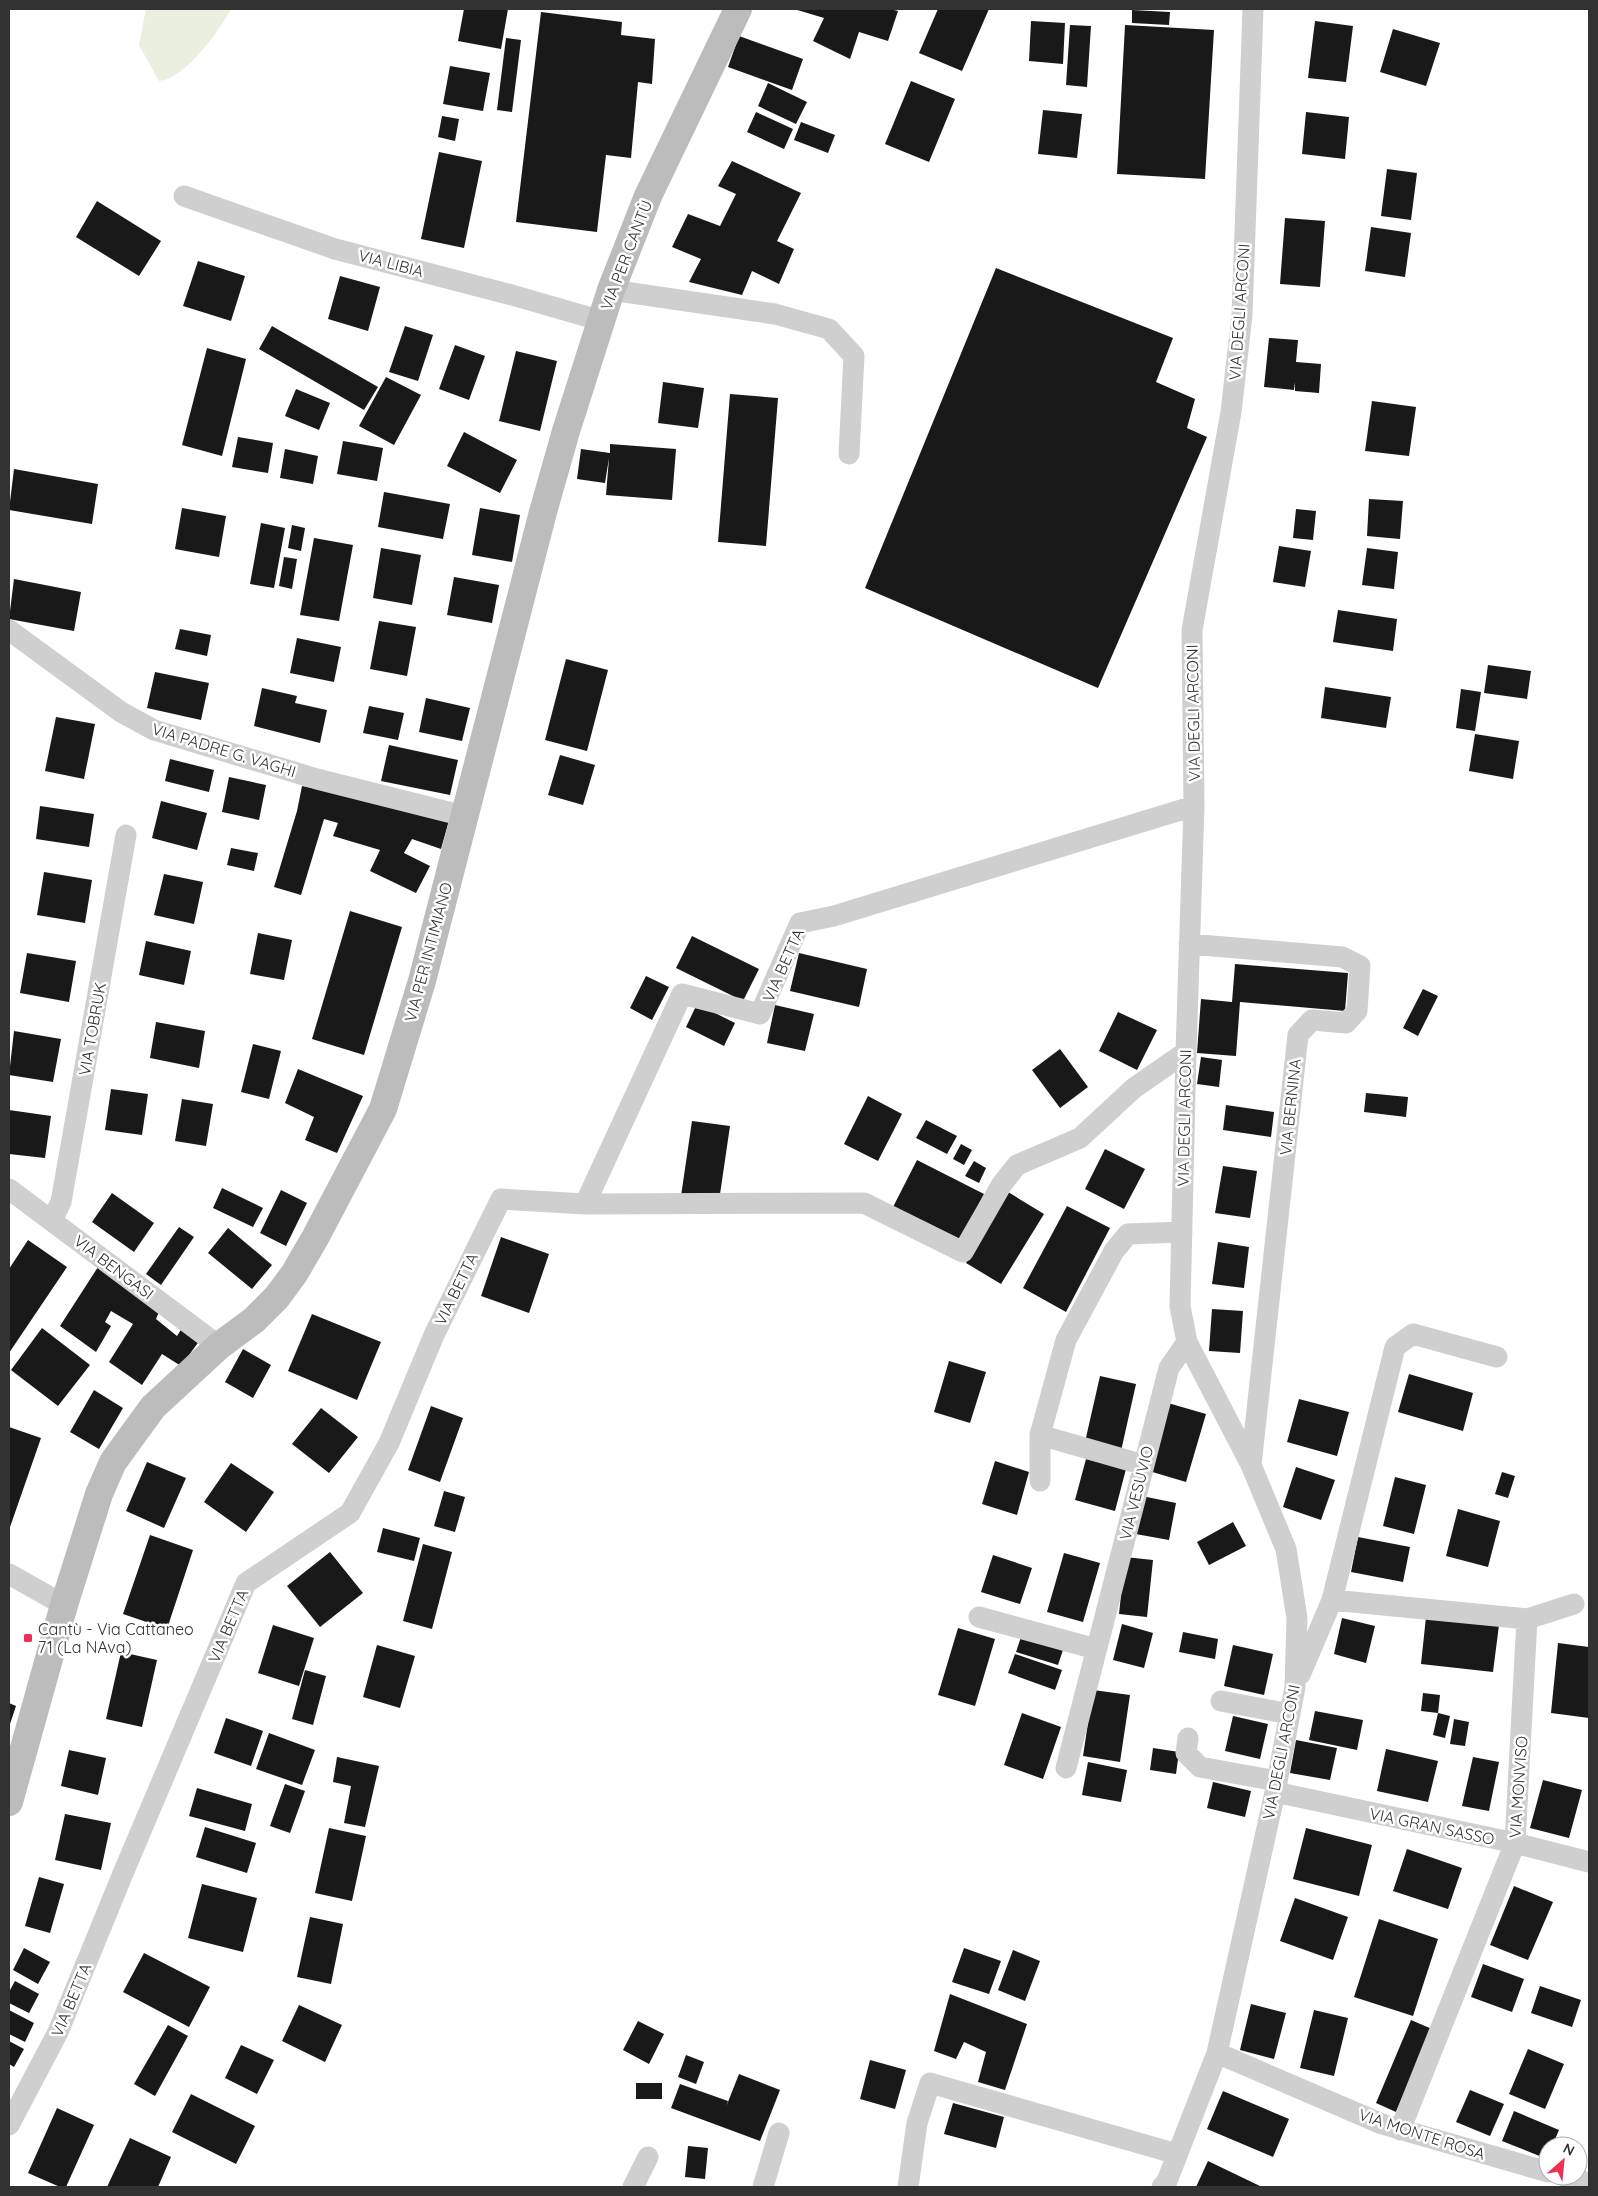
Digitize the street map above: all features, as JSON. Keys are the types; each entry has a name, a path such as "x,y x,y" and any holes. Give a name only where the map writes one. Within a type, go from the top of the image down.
{"street":[{"name":"VIA PER CANTÙ","path":"543,512 611,290 648,196 738,9"},
{"name":"VIA DEGLI ARCONI","path":"1162,2187 1167,2181 1217,2053 1276,1786 1295,1687 1297,1618 1286,1549 1251,1465 1186,1342 1180,1306 1194,806 1192,630 1231,412 1242,315 1253,9"},
{"name":"VIA LIBIA","path":"184,196 335,249 512,295 602,321"},
{"path":"611,290 775,314 829,329 854,356 849,454"},
{"name":"VIA PER INTIMIANO","path":"9,1802 64,1605 99,1494 114,1462 153,1407 219,1346 254,1320 277,1297 294,1274 315,1238 382,1109 422,981 543,512"},
{"name":"VIA PADRE G. VAGHI","path":"9,630 121,712 154,730 318,779 464,816"},
{"name":"VIA BETTA","path":"585,1204 682,994 760,1014 800,923 834,916 1194,806"},
{"name":"VIA TOBRUK","path":"52,1220 61,1202 126,835"},
{"name":"VIA BERNINA","path":"1189,944 1342,957 1360,966 1357,1011 1346,1023 1312,1020 1298,1035 1251,1465"},
{"name":"VIA BETTA","path":"9,2125 58,2032 246,1583 350,1513 388,1443 434,1335 501,1199 585,1204 864,1203 963,1252 1002,1184 1018,1165 1080,1138 1134,1088 1186,1052"},
{"name":"VIA BENGASI","path":"9,1189 219,1346"},
{"path":"1040,1481 1040,1435 1066,1340 1114,1251 1128,1234 1182,1232"},
{"path":"1295,1687 1332,1600 1395,1346 1413,1334 1497,1356"},
{"name":"VIA VESUVIO","path":"1066,1768 1169,1368 1186,1342"},
{"path":"1040,1435 1144,1465"},
{"path":"9,1574 64,1605"},
{"path":"1332,1600 1527,1619 1574,1604"},
{"path":"980,1617 1096,1648"},
{"name":"VIA MONVISO","path":"1400,2130 1515,1844 1527,1619"},
{"path":"1221,1701 1290,1714"},
{"name":"VIA GRAN SASSO","path":"1188,1738 1186,1753 1200,1767 1589,1862"},
{"name":"VIA MONTE ROSA","path":"1217,2053 1382,2124 1538,2169"},
{"path":"908,2187 917,2123 930,2083 1177,2154"},
{"path":"763,2187 779,2133"},
{"path":"633,2187 648,2157"}],"shaded area":[{"path":"146,9 231,9 210,41 190,63 180,72 159,81 139,45"}],"building":[{"path":"464,9 508,9 501,49 458,41"},
{"path":"794,9 890,9 898,11 888,41 859,32 850,59 813,41 824,18"},
{"path":"938,9 989,9 962,71 919,53"},
{"path":"1132,10 1170,12 1169,25 1132,23"},
{"path":"541,12 622,22 621,35 655,39 652,84 638,82 631,158 606,155 597,232 516,222"},
{"path":"1031,21 1065,23 1063,64 1029,61"},
{"path":"1315,21 1353,26 1346,82 1308,78"},
{"path":"1070,25 1091,26 1087,87 1066,85"},
{"path":"1125,25 1214,30 1205,179 1117,174"},
{"path":"1393,29 1440,43 1426,86 1380,72"},
{"path":"739,36 803,59 792,90 728,67"},
{"path":"506,38 521,40 512,112 497,110"},
{"path":"450,66 490,73 483,111 443,104"},
{"path":"911,81 955,99 929,162 885,144"},
{"path":"768,83 807,102 796,124 758,106"},
{"path":"1043,110 1082,114 1077,158 1038,154"},
{"path":"756,112 793,129 784,149 747,132"},
{"path":"1306,112 1349,117 1345,159 1302,154"},
{"path":"442,116 459,119 455,141 438,137"},
{"path":"801,122 835,135 828,153 794,140"},
{"path":"439,152 482,161 464,248 421,239"},
{"path":"732,161 801,193 777,241 794,249 779,284 752,271 742,295 689,282 701,259 672,247 688,214 720,226 736,194 718,186"},
{"path":"1387,169 1417,173 1411,220 1381,216"},
{"path":"97,201 161,241 139,276 76,237"},
{"path":"1285,218 1325,221 1320,287 1280,284"},
{"path":"1371,227 1411,233 1405,277 1365,271"},
{"path":"198,261 245,276 231,321 183,306"},
{"path":"996,268 1173,338 1156,382 1195,399 1187,428 1207,437 1098,688 865,588"},
{"path":"340,276 380,287 368,331 328,319"},
{"path":"272,326 378,387 364,410 259,349"},
{"path":"405,326 433,335 418,381 389,372"},
{"path":"1269,338 1298,340 1296,362 1321,364 1319,393 1295,391 1295,382 1294,390 1264,387"},
{"path":"455,345 485,356 469,400 439,389"},
{"path":"207,348 246,359 222,456 182,445"},
{"path":"516,351 557,361 540,431 499,421"},
{"path":"386,377 421,395 394,445 359,426"},
{"path":"663,382 704,388 698,428 658,423"},
{"path":"296,389 330,403 319,430 285,416"},
{"path":"730,394 778,398 766,546 718,542"},
{"path":"1372,401 1416,407 1409,456 1365,451"},
{"path":"464,432 517,460 500,493 447,466"},
{"path":"238,437 273,443 268,473 232,467"},
{"path":"343,441 383,448 377,481 337,474"},
{"path":"610,444 676,449 672,500 606,495 609,458 605,483 577,479 581,449 610,453"},
{"path":"285,449 318,456 313,484 280,478"},
{"path":"14,469 98,484 92,524 9,510"},
{"path":"384,492 450,504 443,539 378,527"},
{"path":"1369,499 1403,501 1400,539 1367,536"},
{"path":"182,508 226,516 219,557 175,549"},
{"path":"480,508 520,515 512,562 472,555"},
{"path":"1296,509 1316,511 1313,540 1293,538"},
{"path":"261,523 285,528 274,588 250,584"},
{"path":"292,525 305,528 301,551 288,548"},
{"path":"314,538 353,545 339,621 300,615"},
{"path":"1279,546 1311,551 1305,587 1273,582"},
{"path":"381,548 421,555 412,605 373,598"},
{"path":"1367,548 1398,552 1394,589 1362,585"},
{"path":"284,557 297,559 292,589 279,586"},
{"path":"454,577 499,585 492,623 447,615"},
{"path":"14,579 81,592 74,631 9,619"},
{"path":"1338,610 1397,619 1393,651 1333,642"},
{"path":"379,621 416,627 407,676 370,669"},
{"path":"180,629 211,635 207,656 175,649"},
{"path":"297,638 341,647 334,682 290,673"},
{"path":"566,659 608,670 587,751 545,740"},
{"path":"1488,665 1531,671 1527,699 1484,693"},
{"path":"155,672 209,683 201,720 147,708"},
{"path":"1325,687 1391,697 1386,728 1321,718"},
{"path":"262,688 297,696 295,703 327,710 320,743 254,726"},
{"path":"1461,689 1481,692 1475,731 1456,728"},
{"path":"426,698 470,708 462,741 419,732"},
{"path":"369,706 404,713 398,740 363,733"},
{"path":"56,717 95,724 84,779 45,771"},
{"path":"1475,734 1519,741 1513,779 1469,771"},
{"path":"389,745 458,760 450,795 381,781"},
{"path":"560,755 595,765 583,805 548,795"},
{"path":"170,759 214,770 209,792 165,781"},
{"path":"229,777 266,785 259,820 222,812"},
{"path":"302,786 450,817 441,849 412,839 404,853 430,866 416,893 370,871 380,850 333,836 338,823 324,819 301,895 274,887 297,811"},
{"path":"161,801 207,813 197,850 152,838"},
{"path":"40,806 94,814 89,847 36,839"},
{"path":"231,848 258,853 254,871 227,865"},
{"path":"44,872 92,880 85,923 37,915"},
{"path":"164,874 203,882 194,924 154,915"},
{"path":"350,911 402,927 364,1055 312,1039"},
{"path":"258,933 292,940 284,980 250,974"},
{"path":"692,936 759,969 743,1001 676,968"},
{"path":"146,941 191,951 184,985 139,975"},
{"path":"27,953 76,961 69,1002 20,993"},
{"path":"799,953 867,969 859,1007 790,991"},
{"path":"1235,964 1348,973 1345,1011 1240,1002 1236,1056 1197,1053 1201,999 1232,1002"},
{"path":"646,976 669,987 652,1020 630,1008"},
{"path":"1423,989 1438,996 1418,1036 1403,1028"},
{"path":"697,1004 735,1023 724,1046 686,1027"},
{"path":"775,1005 814,1014 805,1051 767,1043"},
{"path":"1118,1012 1157,1030 1137,1070 1099,1051"},
{"path":"156,1022 205,1031 199,1068 150,1058"},
{"path":"14,1031 61,1039 53,1082 9,1075"},
{"path":"253,1044 281,1051 269,1099 241,1092"},
{"path":"1060,1049 1088,1087 1060,1108 1032,1070"},
{"path":"1201,1057 1222,1060 1219,1087 1197,1084"},
{"path":"298,1069 363,1096 337,1153 305,1140 314,1117 285,1103"},
{"path":"111,1089 148,1094 142,1135 105,1130"},
{"path":"1366,1093 1408,1097 1406,1117 1364,1112"},
{"path":"868,1096 902,1114 878,1161 844,1144"},
{"path":"182,1099 213,1104 206,1146 175,1141"},
{"path":"1226,1105 1274,1112 1271,1137 1223,1130"},
{"path":"9,1110 51,1116 45,1158 9,1154"},
{"path":"926,1120 957,1136 947,1154 916,1138"},
{"path":"692,1121 730,1126 719,1201 681,1196"},
{"path":"961,1144 972,1150 964,1165 953,1159"},
{"path":"1105,1149 1145,1169 1124,1209 1085,1189"},
{"path":"917,1160 984,1194 960,1241 893,1207"},
{"path":"974,1161 986,1168 979,1183 965,1176"},
{"path":"1223,1166 1257,1171 1250,1218 1215,1213"},
{"path":"222,1188 263,1208 253,1227 213,1208"},
{"path":"281,1190 307,1203 286,1246 260,1233"},
{"path":"1008,1192 1044,1214 1001,1284 966,1263"},
{"path":"112,1193 154,1223 134,1252 92,1222"},
{"path":"1067,1206 1110,1228 1066,1312 1023,1288"},
{"path":"179,1227 194,1237 161,1285 146,1274"},
{"path":"228,1228 272,1265 252,1289 208,1253"},
{"path":"501,1237 549,1254 529,1313 481,1296"},
{"path":"28,1240 67,1267 9,1353 9,1269"},
{"path":"1218,1242 1249,1247 1244,1288 1212,1284"},
{"path":"98,1267 159,1312 156,1319 177,1336 182,1328 200,1340 181,1366 162,1354 142,1385 109,1362 133,1324 111,1311 105,1322 111,1326 96,1352 60,1326"},
{"path":"1212,1309 1243,1311 1240,1353 1209,1351"},
{"path":"312,1314 381,1342 357,1400 288,1371"},
{"path":"42,1328 90,1365 58,1406 11,1370"},
{"path":"243,1349 271,1365 253,1398 225,1382"},
{"path":"949,1361 986,1372 970,1423 934,1412"},
{"path":"1409,1374 1473,1393 1463,1431 1398,1412"},
{"path":"1100,1376 1136,1384 1121,1451 1085,1442"},
{"path":"94,1390 123,1408 99,1449 70,1432"},
{"path":"1299,1399 1349,1412 1337,1456 1287,1442"},
{"path":"1168,1403 1206,1414 1186,1482 1149,1471"},
{"path":"431,1406 463,1418 440,1482 408,1470"},
{"path":"321,1408 358,1437 329,1473 292,1444"},
{"path":"9,1427 41,1438 9,1530"},
{"path":"1086,1459 1126,1469 1115,1511 1075,1500"},
{"path":"995,1461 1029,1472 1017,1515 982,1504"},
{"path":"147,1462 186,1478 164,1528 126,1511"},
{"path":"231,1463 274,1492 246,1532 204,1502"},
{"path":"1296,1467 1335,1480 1321,1520 1283,1507"},
{"path":"1502,1472 1515,1476 1508,1498 1495,1494"},
{"path":"1395,1477 1426,1485 1414,1534 1383,1526"},
{"path":"444,1491 465,1497 455,1532 434,1526"},
{"path":"1137,1495 1176,1503 1169,1540 1130,1533"},
{"path":"1458,1509 1500,1521 1488,1567 1446,1556"},
{"path":"1233,1522 1246,1546 1209,1565 1197,1542"},
{"path":"383,1528 420,1538 414,1561 377,1552"},
{"path":"150,1535 193,1550 167,1629 123,1614"},
{"path":"1358,1537 1410,1547 1403,1582 1351,1572"},
{"path":"423,1544 452,1552 432,1629 403,1621"},
{"path":"330,1552 363,1593 320,1627 287,1586"},
{"path":"1064,1553 1100,1563 1083,1622 1047,1612"},
{"path":"993,1555 1032,1568 1020,1604 981,1592"},
{"path":"1125,1557 1153,1560 1147,1617 1119,1614"},
{"path":"1426,1617 1499,1625 1493,1672 1421,1664"},
{"path":"1342,1618 1375,1626 1366,1663 1334,1654"},
{"path":"1122,1624 1153,1633 1144,1668 1113,1660"},
{"path":"273,1625 314,1638 299,1686 258,1673"},
{"path":"958,1628 995,1639 975,1706 938,1695"},
{"path":"1183,1632 1218,1639 1215,1659 1179,1652"},
{"path":"1021,1637 1063,1650 1058,1665 1016,1652"},
{"path":"1558,1643 1589,1647 1589,1718 1551,1713"},
{"path":"377,1645 415,1656 400,1708 363,1697"},
{"path":"1233,1645 1273,1654 1264,1695 1224,1686"},
{"path":"121,1652 157,1660 142,1727 106,1719"},
{"path":"1015,1654 1062,1670 1055,1690 1008,1673"},
{"path":"305,1670 326,1676 313,1725 292,1719"},
{"path":"1093,1690 1130,1695 1120,1762 1083,1756"},
{"path":"1423,1693 1440,1695 1438,1713 1421,1711"},
{"path":"9,1703 16,1706 9,1727"},
{"path":"1315,1711 1363,1720 1357,1750 1309,1740"},
{"path":"1022,1713 1061,1727 1043,1779 1004,1765"},
{"path":"1438,1713 1450,1716 1445,1738 1433,1735"},
{"path":"1233,1716 1268,1724 1260,1759 1225,1751"},
{"path":"226,1718 263,1731 251,1766 214,1753"},
{"path":"1454,1719 1469,1722 1465,1746 1450,1744"},
{"path":"269,1733 315,1750 302,1785 256,1769"},
{"path":"1296,1740 1337,1748 1330,1780 1290,1773"},
{"path":"1153,1748 1179,1752 1176,1774 1150,1770"},
{"path":"1386,1749 1438,1761 1428,1802 1377,1791"},
{"path":"69,1750 106,1758 98,1795 61,1786"},
{"path":"337,1757 379,1766 365,1827 344,1823 351,1786 333,1782"},
{"path":"1473,1757 1499,1762 1489,1811 1462,1806"},
{"path":"1088,1762 1127,1770 1121,1802 1082,1795"},
{"path":"1543,1780 1582,1790 1569,1838 1530,1828"},
{"path":"1213,1782 1251,1791 1245,1817 1207,1808"},
{"path":"285,1784 305,1791 290,1833 270,1826"},
{"path":"197,1788 252,1804 245,1831 189,1816"},
{"path":"65,1814 111,1823 101,1870 55,1860"},
{"path":"205,1827 256,1843 247,1873 196,1857"},
{"path":"329,1828 366,1836 352,1901 315,1893"},
{"path":"1306,1828 1372,1845 1359,1896 1293,1879"},
{"path":"1407,1849 1462,1868 1448,1909 1393,1891"},
{"path":"39,1877 64,1884 50,1933 25,1926"},
{"path":"202,1884 257,1898 243,1952 188,1938"},
{"path":"1514,1886 1553,1902 1528,1960 1490,1945"},
{"path":"1295,1898 1348,1917 1333,1960 1280,1941"},
{"path":"310,1917 343,1924 331,1984 297,1977"},
{"path":"1379,1919 1438,1939 1413,2016 1354,1997"},
{"path":"24,1948 50,1962 38,1984 13,1970"},
{"path":"964,1948 1001,1961 989,1994 952,1982"},
{"path":"1013,1950 1040,1961 1025,2001 998,1990"},
{"path":"144,1953 210,1987 189,2027 123,1992"},
{"path":"1483,1964 1524,1979 1512,2012 1471,1997"},
{"path":"15,1981 39,1994 29,2013 9,2003 9,1992"},
{"path":"1540,1986 1581,2000 1572,2027 1531,2013"},
{"path":"950,1994 1027,2024 1005,2090 978,2082 986,2052 964,2042 956,2059 934,2051"},
{"path":"1251,2004 1286,2013 1274,2059 1240,2050"},
{"path":"299,2005 342,2025 325,2062 282,2041"},
{"path":"9,2010 34,2023 25,2042 9,2034"},
{"path":"1314,2010 1348,2018 1334,2076 1300,2068"},
{"path":"1411,2020 1432,2029 1396,2112 1376,2103"},
{"path":"638,2021 664,2034 649,2064 623,2050"},
{"path":"168,2025 188,2036 155,2096 134,2084"},
{"path":"9,2041 24,2049 14,2067 9,2064"},
{"path":"241,2045 274,2060 257,2094 225,2078"},
{"path":"1528,2049 1564,2064 1545,2109 1509,2094"},
{"path":"686,2055 704,2062 696,2084 678,2077"},
{"path":"870,2060 906,2070 895,2109 860,2099"},
{"path":"739,2074 780,2090 760,2141 671,2108 680,2084 728,2101 726,2107"},
{"path":"636,2083 662,2083 662,2099 636,2099"},
{"path":"1470,2090 1504,2104 1490,2136 1456,2122"},
{"path":"1223,2091 1289,2119 1273,2157 1207,2129"},
{"path":"191,2094 255,2126 236,2164 172,2132"},
{"path":"953,2103 1004,2117 996,2148 944,2134"},
{"path":"57,2108 94,2125 66,2187 60,2187 28,2173"},
{"path":"1514,2111 1559,2130 1556,2136 1538,2136 1538,2155 1502,2141"},
{"path":"130,2138 171,2157 158,2187 107,2187"},
{"path":"688,2146 708,2148 705,2179 685,2177"},
{"path":"1208,2161 1262,2187 1196,2187"}],"place":[{"name":"Cantù - Via Cattaneo 71 (La NAva)","path":"28,1638"}]}
